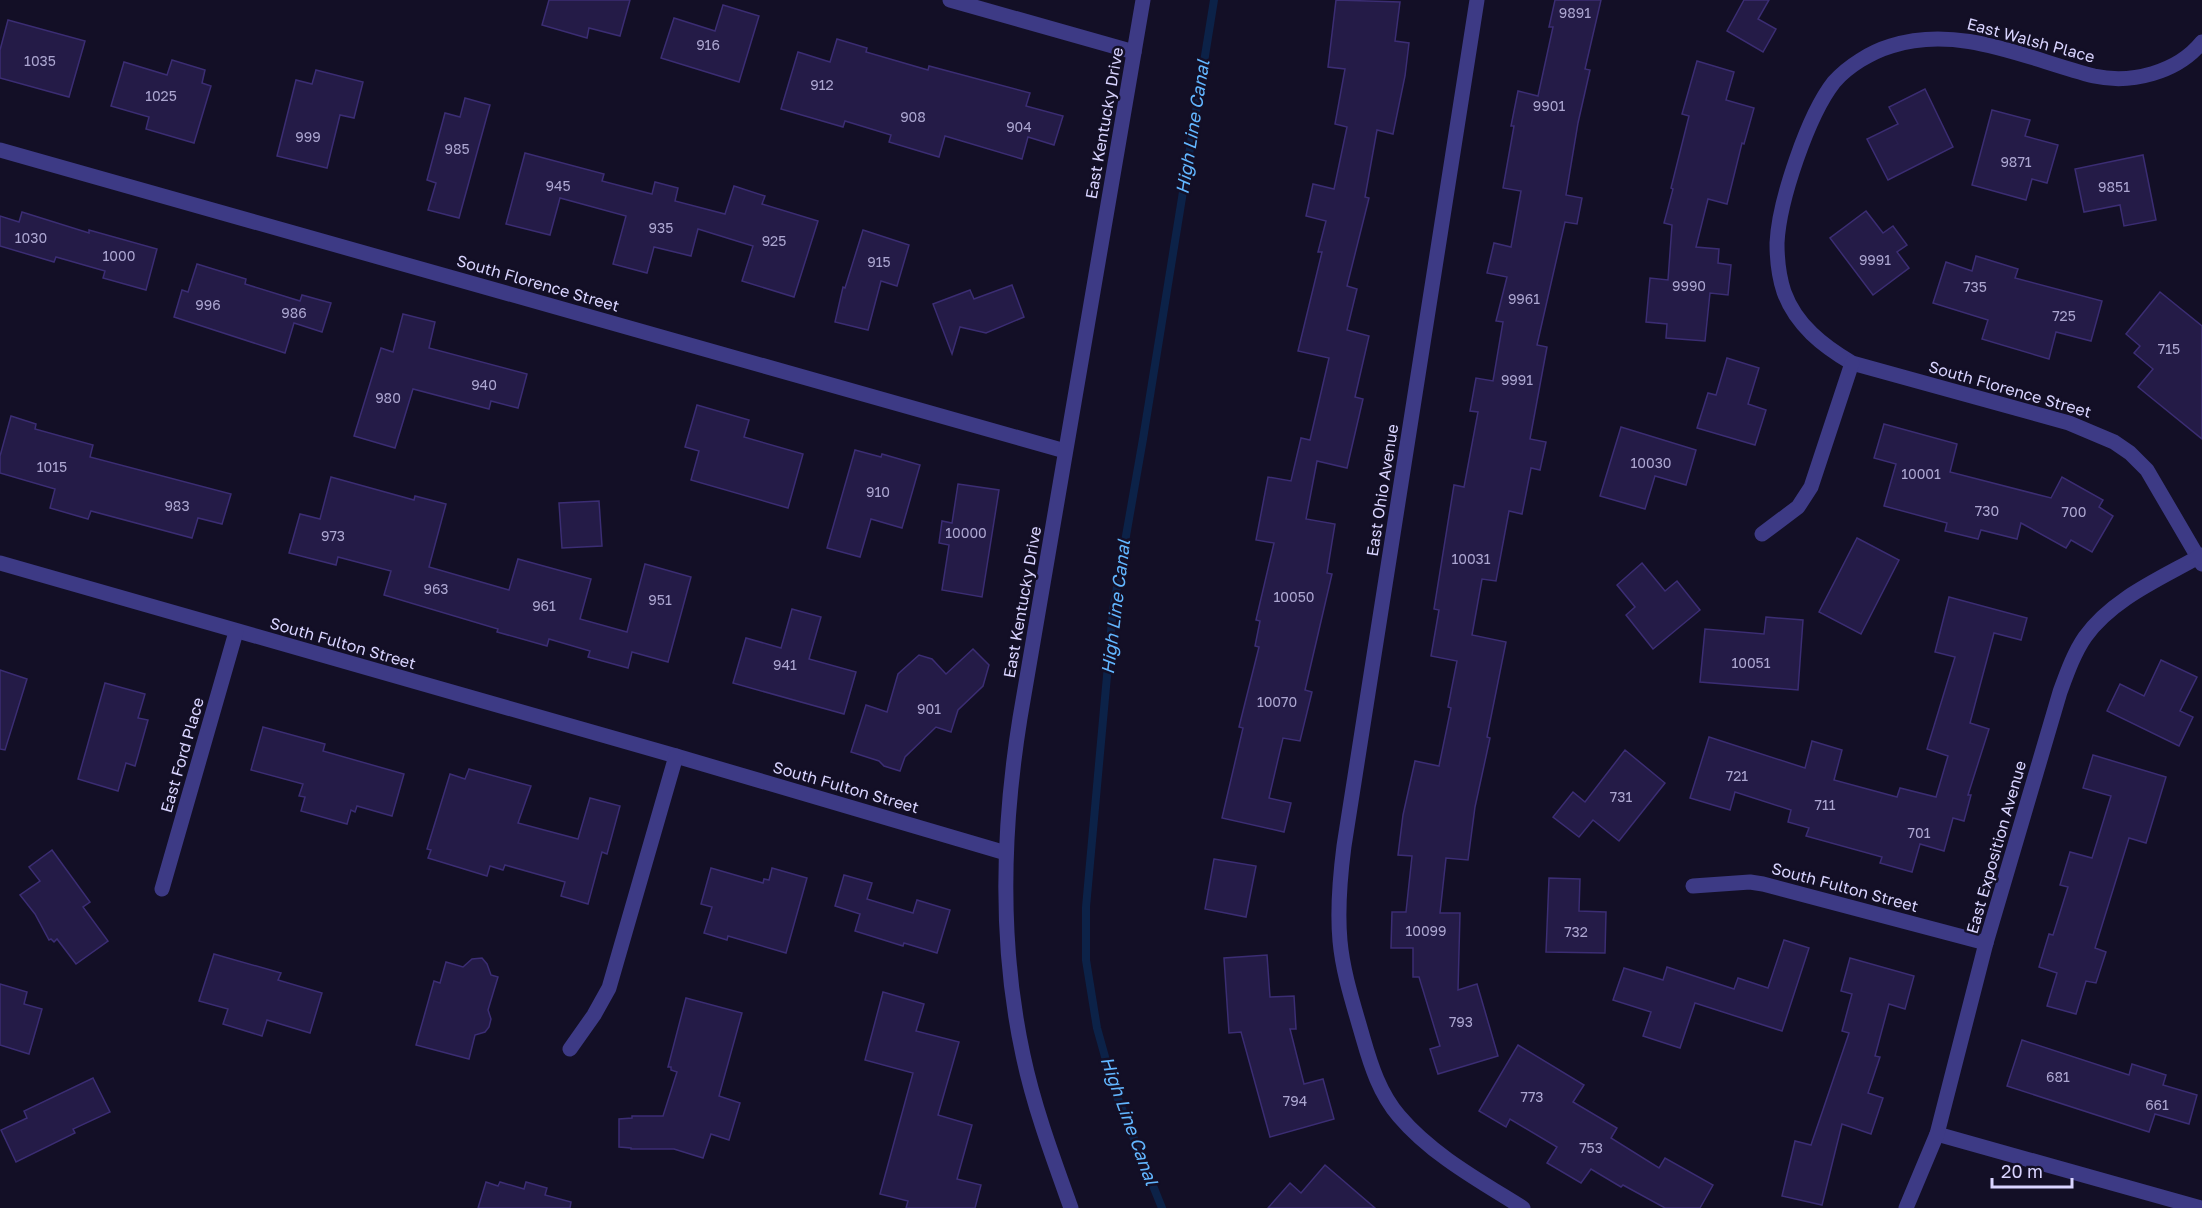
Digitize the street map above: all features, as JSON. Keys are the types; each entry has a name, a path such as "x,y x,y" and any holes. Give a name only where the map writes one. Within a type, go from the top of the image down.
{"street":[{"path":"950,0 1134,52"},
{"name":"East Kentucky Drive","path":"1071,1208 1047,1144 1023,1056 1006,948 1006,853 1013,767 1143,0"},
{"name":"East Ohio Avenue","path":"1477,0 1341,869 1340,941 1348,987 1374,1073 1382,1091 1398,1115 1428,1144 1523,1208"},
{"name":"East Walsh Place","path":"1852,363 1816,339 1793,310 1784,293 1779,272 1777,244 1782,212 1812,120 1835,82 1851,67 1890,46 1914,40 1955,38 1987,44 2094,76 2125,79 2149,75 2167,68 2202,42"},
{"name":"South Florence Street","path":"0,150 1065,451"},
{"path":"1762,534 1791,513 1805,499 1818,469 1852,363"},
{"name":"South Florence Street","path":"1852,363 2069,423 2114,442 2130,453 2147,470 2201,559"},
{"name":"East Exposition Avenue","path":"1906,1208 1937,1134 1986,943 2061,692 2079,646 2094,626 2115,606 2201,559"},
{"name":"South Fulton Street","path":"0,563 1006,853"},
{"name":"East Ford Place","path":"162,889 236,632"},
{"path":"570,1049 594,1015 609,988 676,756"},
{"name":"South Fulton Street","path":"1693,885 1743,882 1763,884 1986,943"},
{"path":"1937,1134 2201,1208"}],"building":[{"path":"549,0 630,0 620,36 589,28 587,38 542,25"},
{"path":"1336,0 1400,2 1395,41 1409,43 1393,134 1377,130 1365,197 1369,198 1347,286 1357,289 1347,330 1369,336 1355,397 1363,399 1347,468 1317,461 1306,519 1335,524 1327,573 1332,574 1305,690 1312,692 1300,741 1283,738 1269,798 1291,803 1284,832 1222,818 1243,728 1239,727 1259,647 1255,646 1260,621 1256,620 1274,543 1256,540 1268,477 1291,481 1301,438 1310,440 1329,358 1298,351 1322,252 1318,252 1326,221 1306,216 1313,184 1334,189 1347,127 1335,124 1345,69 1328,67"},
{"path":"1555,0 1601,0 1585,69 1590,70 1566,195 1582,198 1577,224 1565,222 1537,345 1547,347 1530,439 1546,442 1540,470 1531,468 1522,514 1509,511 1496,581 1482,579 1472,635 1506,642 1487,737 1490,738 1475,807 1468,860 1446,858 1440,913 1460,913 1458,990 1477,984 1498,1056 1438,1074 1430,1049 1440,1046 1419,977 1413,977 1413,948 1391,948 1392,912 1406,912 1412,856 1398,855 1403,815 1415,761 1439,766 1451,708 1448,707 1457,661 1431,656 1439,610 1434,609 1454,485 1464,487 1478,412 1470,411 1476,378 1493,381 1503,322 1496,321 1507,277 1487,273 1494,243 1511,247 1521,191 1503,188 1514,126 1511,126 1518,91 1538,96 1553,27 1549,27"},
{"path":"1744,0 1769,0 1758,19 1776,29 1763,52 1727,31"},
{"path":"723,5 759,16 739,82 661,58 674,18 715,31"},
{"path":"8,20 85,41 69,97 0,78 0,50"},
{"path":"837,39 867,48 866,52 928,70 929,66 1030,93 1026,106 1063,116 1054,145 1028,137 1022,159 945,136 939,157 889,142 891,135 845,121 843,127 781,109 798,52 830,62"},
{"path":"172,60 205,70 202,83 211,86 194,143 146,129 149,117 111,106 124,62 167,75"},
{"path":"1697,61 1734,72 1726,100 1754,108 1744,144 1742,143 1727,204 1708,199 1696,247 1719,249 1718,263 1731,265 1728,295 1710,293 1705,341 1666,338 1667,324 1646,322 1650,278 1668,280 1672,225 1664,223 1689,116 1682,114"},
{"path":"316,70 363,82 354,118 340,115 327,168 277,156 296,80 312,84"},
{"path":"1925,89 1953,147 1888,180 1867,139 1898,124 1889,107"},
{"path":"465,98 490,105 459,218 428,210 436,183 427,180 445,113 460,117"},
{"path":"1992,110 2030,120 2025,136 2058,145 2047,183 2032,179 2026,200 1972,185"},
{"path":"525,153 604,174 602,181 652,194 655,182 678,188 675,201 725,214 734,186 765,196 762,204 818,221 794,297 742,281 753,246 698,229 691,256 654,247 647,273 613,264 626,216 560,198 550,235 506,224"},
{"path":"2143,155 2156,220 2124,226 2120,205 2084,212 2075,169"},
{"path":"1866,211 1883,233 1893,226 1907,245 1897,252 1909,268 1873,295 1830,238"},
{"path":"22,212 89,233 89,230 157,249 146,290 103,278 105,271 56,257 54,262 0,246 0,216 19,222"},
{"path":"863,230 909,245 897,286 881,281 868,330 835,322 843,287 845,288"},
{"path":"1976,256 2018,269 2015,278 2102,301 2091,341 2056,332 2049,359 1982,339 1988,320 1933,303 1946,262 1972,271"},
{"path":"197,264 246,279 245,284 300,301 302,295 331,303 322,332 294,323 285,353 174,317 182,290 188,292"},
{"path":"1012,285 1024,317 986,333 960,327 952,354 933,304 970,290 974,299"},
{"path":"2160,292 2202,326 2202,439 2138,387 2153,369 2134,353 2140,346 2126,334"},
{"path":"403,314 435,322 429,348 527,374 518,408 491,401 489,409 413,389 395,448 354,436 381,348 393,352"},
{"path":"1727,358 1759,368 1748,404 1766,410 1755,445 1697,428 1708,393 1716,395"},
{"path":"697,405 749,420 744,437 803,454 788,508 691,480 699,451 685,447"},
{"path":"11,416 36,424 35,429 93,445 90,457 231,494 222,524 198,518 192,538 91,511 88,519 50,508 55,489 0,473 0,456"},
{"path":"1884,424 1957,444 1950,472 2051,498 2062,477 2103,500 2099,507 2113,516 2092,552 2071,540 2066,548 2021,523 2017,539 1981,530 1978,539 1945,531 1947,523 1884,506 1896,464 1874,458"},
{"path":"1621,427 1696,450 1686,485 1655,476 1645,509 1600,496"},
{"path":"855,450 881,457 882,454 920,465 902,528 871,519 860,557 827,548"},
{"path":"331,477 414,500 415,496 446,504 429,567 509,590 518,559 591,579 580,619 627,632 645,564 691,577 668,662 632,652 628,668 588,657 590,651 549,639 547,646 497,632 498,629 384,595 391,571 338,557 336,565 289,553 300,514 320,519"},
{"path":"958,484 999,490 982,597 942,590 949,545 939,543 942,521 952,523"},
{"path":"599,501 602,546 562,548 559,503"},
{"path":"1857,538 1899,560 1861,634 1819,612"},
{"path":"1642,563 1665,591 1677,581 1700,610 1653,649 1626,615 1635,607 1617,585"},
{"path":"1949,597 2027,618 2021,640 1994,633 1970,723 1989,729 1968,795 1971,795 1964,821 1953,818 1944,851 1920,844 1912,872 1880,863 1882,857 1806,836 1809,828 1788,822 1791,810 1735,792 1730,810 1690,798 1709,737 1805,768 1812,741 1842,750 1834,780 1897,797 1900,788 1936,797 1948,756 1927,749 1955,657 1935,652"},
{"path":"792,609 821,617 809,659 856,672 844,714 733,683 746,638 781,648"},
{"path":"1766,617 1803,620 1798,690 1700,682 1705,629 1764,634"},
{"path":"973,649 989,665 983,686 958,710 951,732 936,727 905,757 900,771 851,752 866,705 887,712 898,674 919,655 932,659 946,674"},
{"path":"2161,660 2197,677 2180,711 2193,717 2179,746 2107,711 2120,684 2144,696"},
{"path":"0,670 27,679 5,750 0,749"},
{"path":"105,683 145,694 138,718 148,720 135,766 126,763 118,791 78,779"},
{"path":"263,727 325,744 323,751 404,774 392,816 357,806 355,812 351,810 347,824 301,811 305,797 299,796 303,784 251,770"},
{"path":"1625,750 1665,783 1619,841 1593,820 1579,837 1553,817 1573,792 1585,802"},
{"path":"2093,755 2166,777 2146,843 2129,838 2095,948 2106,952 2096,983 2086,981 2076,1014 2047,1006 2057,973 2039,967 2049,934 2053,935 2068,887 2060,885 2070,852 2092,858 2111,796 2083,788"},
{"path":"469,769 531,786 518,823 578,839 590,798 620,806 607,854 602,852 588,904 561,896 565,882 505,865 503,870 490,866 487,876 428,858 431,850 427,849 450,774 465,779"},
{"path":"52,850 90,902 83,907 108,941 76,964 57,939 54,942 49,940 35,914 20,895 40,881 29,867"},
{"path":"1214,859 1256,866 1246,917 1205,909"},
{"path":"711,868 763,883 764,879 769,880 772,868 807,878 786,953 728,936 727,940 704,933 712,907 701,904"},
{"path":"844,875 872,883 867,899 913,913 917,900 950,910 937,953 904,943 903,946 855,931 860,914 835,906"},
{"path":"1549,878 1580,879 1579,911 1606,912 1605,953 1546,952"},
{"path":"1784,940 1809,948 1782,1031 1695,1003 1680,1048 1643,1036 1651,1012 1613,1000 1624,968 1663,980 1667,967 1734,989 1738,978 1768,988"},
{"path":"214,954 281,973 278,980 322,993 310,1033 267,1020 262,1036 223,1024 228,1009 199,1001"},
{"path":"1267,955 1270,997 1294,996 1296,1029 1290,1029 1304,1084 1323,1079 1334,1119 1270,1137 1241,1032 1229,1033 1224,958"},
{"path":"482,958 491,975 498,977 488,1010 491,1019 489,1027 485,1032 475,1035 469,1059 416,1045 434,981 440,983 446,962 463,967 472,959"},
{"path":"1850,958 1914,976 1905,1009 1889,1004 1875,1056 1880,1057 1868,1093 1883,1098 1871,1134 1842,1124 1822,1205 1782,1196 1795,1141 1811,1145 1849,1033 1842,1031 1852,994 1841,991"},
{"path":"0,984 27,992 24,1004 42,1009 29,1054 0,1045"},
{"path":"883,992 924,1004 916,1031 959,1042 938,1115 972,1125 957,1179 981,1185 975,1208 906,1208 908,1201 880,1194 913,1073 865,1060"},
{"path":"686,998 742,1013 719,1096 740,1103 729,1140 711,1134 703,1158 674,1149 619,1147 619,1119 632,1118 632,1116 663,1116 677,1072 668,1067"},
{"path":"2022,1040 2129,1075 2132,1064 2166,1075 2163,1085 2197,1095 2189,1124 2155,1114 2149,1132 2007,1086"},
{"path":"1518,1045 1584,1085 1573,1102 1617,1128 1611,1138 1659,1168 1665,1158 1713,1185 1700,1208 1665,1208 1623,1185 1621,1187 1591,1169 1581,1183 1547,1163 1557,1147 1510,1119 1506,1127 1479,1111"},
{"path":"93,1078 110,1112 73,1129 75,1133 16,1162 1,1130 27,1118 24,1111"},
{"path":"1325,1165 1375,1208 1268,1208 1290,1183 1301,1193"},
{"path":"486,1182 498,1186 500,1182 524,1189 526,1182 547,1188 545,1195 571,1202 570,1208 478,1208"}],"waterway":[{"name":"High Line Canal","path":"1162,1208 1114,1089 1097,1028 1086,960 1086,907 1113,610 1214,0"}]}
